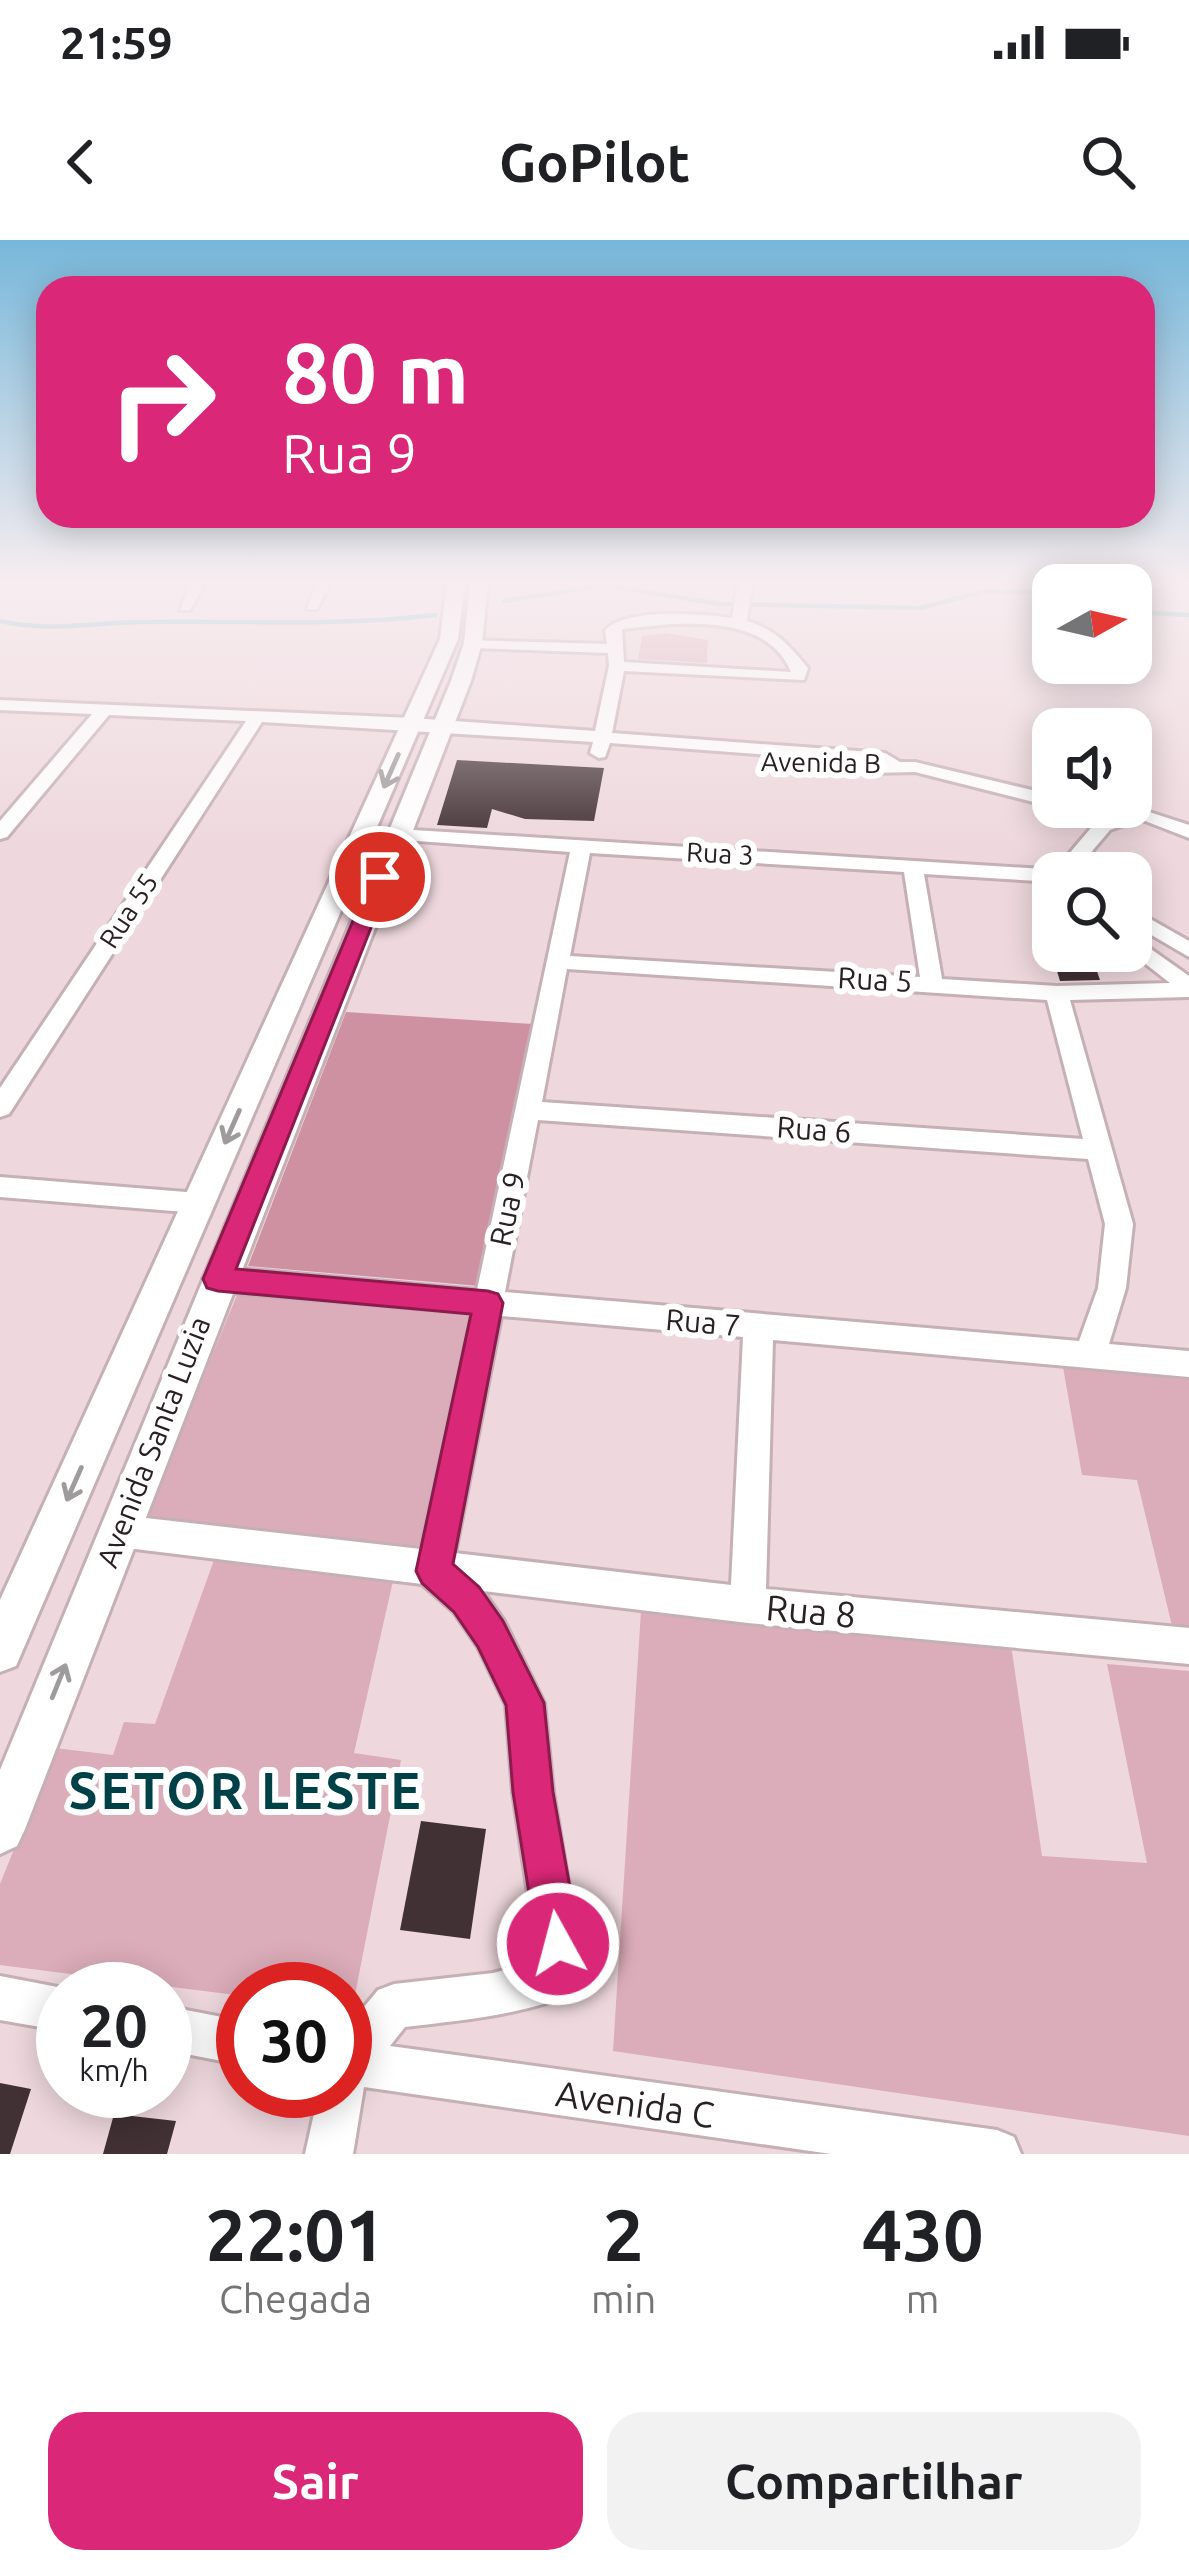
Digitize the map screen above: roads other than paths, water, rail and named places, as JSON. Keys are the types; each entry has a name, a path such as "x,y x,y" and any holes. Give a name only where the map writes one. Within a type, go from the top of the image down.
{"street":[{"name":"Avenida Santa Luzia","path":"0,1829 13,1761 119,1531 397,836 430,731 442,672"},
{"name":"Avenida Santa Luzia","path":"0,1650 270,1041 459,672"},
{"path":"600,747 614,672"},
{"path":"756,672 798,677 799,672"},
{"name":"Avenida B","path":"0,705 258,715 887,770 893,765 1032,796"},
{"path":"1,830 104,709"},
{"name":"Rua 55","path":"0,1108 258,715"},
{"path":"1152,814 1189,807"},
{"path":"1152,818 1189,832"},
{"path":"1081,852 1101,828"},
{"name":"Rua 3","path":"397,836 913,865 1032,877"},
{"name":"Rua 9","path":"434,1571 581,847"},
{"path":"913,865 932,984"},
{"path":"1152,927 1189,950"},
{"path":"1152,959 1189,988"},
{"name":"Rua 5","path":"561,962 1057,993 1189,988"},
{"path":"1057,993 1118,1224 1112,1288 1090,1355"},
{"path":"270,1041 313,1043"},
{"name":"Rua 6","path":"528,1110 1100,1150"},
{"path":"0,1187 198,1203"},
{"name":"Rua 7","path":"218,1279 1189,1364"},
{"path":"748,1605 758,1328"},
{"name":"Rua 8","path":"119,1531 748,1605 1189,1646"},
{"path":"372,2036 394,2006 494,1994 562,1977 533,1792 525,1703 490,1634 466,1600 434,1571"},
{"path":"0,1998 36,2004"},
{"name":"Avenida C","path":"372,2076 997,2154"},
{"path":"329,2154 336,2118"}],"district":[{"name":"SETOR LESTE","path":"246,1791"}]}
